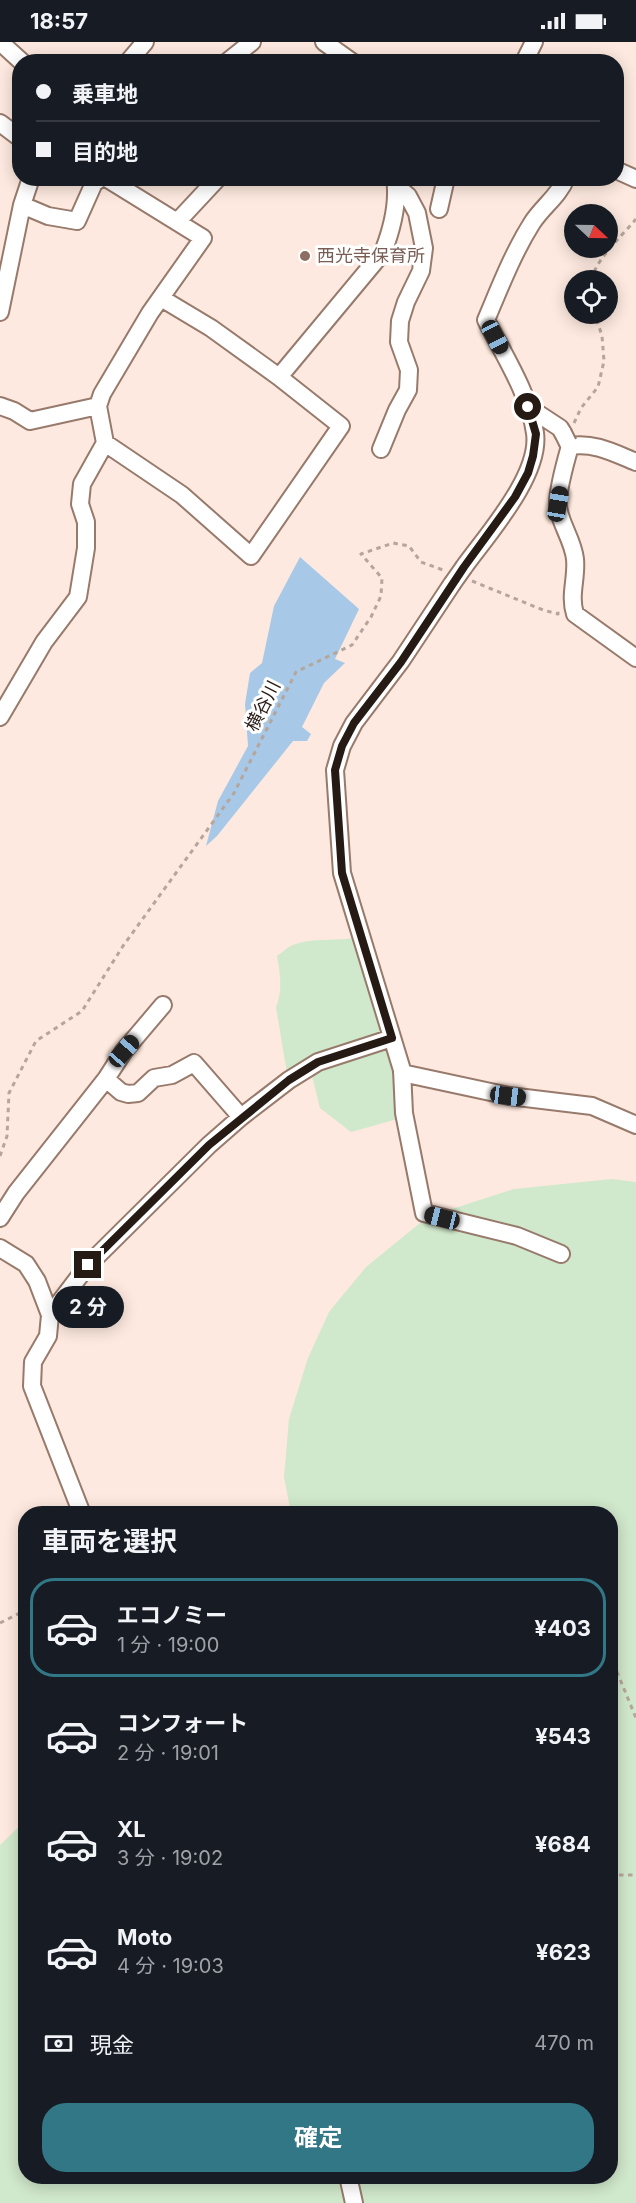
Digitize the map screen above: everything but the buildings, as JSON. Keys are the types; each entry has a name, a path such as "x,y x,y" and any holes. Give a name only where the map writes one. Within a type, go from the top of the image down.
{"street":[{"path":"0,42 13,54"},
{"path":"135,54 145,42"},
{"path":"237,54 252,42"},
{"path":"324,42 339,54"},
{"path":"0,312 22,205 28,186"},
{"path":"22,205 48,216 77,221 93,186"},
{"path":"0,717 44,642 78,597 86,548 86,522 80,504 82,484 105,443 98,406 108,384 161,298 203,238 119,186"},
{"path":"177,222 211,186"},
{"path":"279,377 383,252 392,228 395,186"},
{"path":"381,449 408,390 409,370 399,342 400,321 406,302 421,272 424,248 417,213 408,196 399,186"},
{"path":"439,209 444,186"},
{"path":"561,186 534,219 520,243 486,320 522,390 536,434 528,473 515,497 457,575 401,662 354,723 342,746 335,770 342,873 402,1073 404,1113 424,1213 517,1236 561,1254"},
{"path":"105,443 182,495 251,556 341,426 212,328 161,298"},
{"path":"0,406 30,421 98,406"},
{"path":"528,407 560,428 568,438 581,444 602,448 636,462"},
{"path":"568,438 558,504 562,520 573,544 576,561 571,603 574,614 636,658"},
{"path":"0,1218 16,1193 106,1079 124,1051 163,1005"},
{"path":"50,1315 88,1265 209,1145 241,1117 289,1080 318,1062 392,1038"},
{"path":"106,1079 121,1092 138,1093 154,1078 172,1075 194,1063 241,1117"},
{"path":"402,1073 508,1096 592,1106 636,1125"},
{"path":"0,1248 26,1264 37,1281 50,1315 48,1336 33,1362 32,1386 79,1506"},
{"path":"350,2184 354,2203"}],"path":[{"path":"595,270 636,219"},
{"path":"568,438 581,408 598,387 604,361 602,336 598,324"},
{"name":"横谷川","path":"0,1156 7,1136 9,1093 36,1041 82,1011 136,927 234,793 296,672 352,645 371,617 381,596 382,578 361,554 393,543 409,546 421,561 558,614 558,604"},
{"path":"0,1623 18,1612"},
{"path":"618,1674 636,1718"},
{"path":"618,1875 636,1875"}],"green space":[{"path":"358,937 398,1072 401,1118 351,1132 320,1108 308,1060 287,1073 276,1007 280,988 277,956 291,946 301,943"},
{"path":"612,1179 636,1182 636,2203 0,2203 0,1845 18,1828 18,2184 618,2184 618,1506 290,1506 284,1477 289,1419 308,1358 329,1312 366,1267 425,1219 514,1189"}],"water":[{"path":"300,557 359,609 335,659 345,663 324,683 302,727 311,734 307,741 293,741 217,836 206,846 218,801 248,746 245,704 250,673 262,663 274,606"}],"place":[{"name":"西光寺保育所","path":"305,256"}],"route":[{"path":"88,1265 209,1145 289,1080 318,1062 392,1038 342,873 335,770 342,746 354,723 401,662 464,567 515,497 528,473 536,434 528,407"}]}
